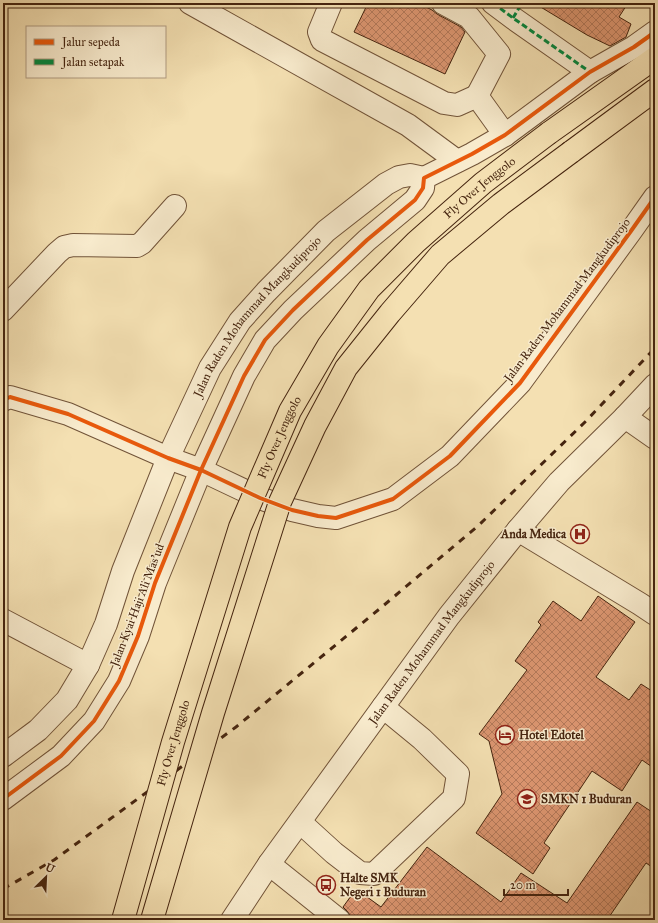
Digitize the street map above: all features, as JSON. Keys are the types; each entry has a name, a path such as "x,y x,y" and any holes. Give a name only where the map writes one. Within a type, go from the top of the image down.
{"highway":[{"name":"Fly Over Jenggolo","path":"123,920 173,742 240,527 290,411 328,346 369,289 416,242 484,183 549,133 655,58"},
{"path":"152,920 213,713 280,502 315,426 346,368 385,319 440,255 501,204 655,90"}],"street":[{"path":"190,3 408,125 457,161"},
{"path":"332,3 318,32 322,40 444,103 457,105 477,96 499,54 469,17 443,3"},
{"path":"493,3 518,10 590,72"},
{"path":"424,178 504,135 590,72 634,47 655,32"},
{"path":"477,96 504,135"},
{"name":"Jalan Raden Mohammad Mangkudiprojo","path":"200,470 244,376 265,340 293,310 367,240 414,200 423,188 424,178 410,175 399,177 386,184 326,231 266,292 240,321 210,368 168,458 200,470 260,498 292,510 318,516 336,518 393,499 450,456 520,383 655,197"},
{"path":"3,310 64,247 73,245 137,246 142,243 175,206"},
{"name":"Jalan Raden Mohammad Mangkudiprojo","path":"232,920 269,864 449,616 518,530 559,482 626,417 655,385"},
{"path":"5,395 68,414 168,458"},
{"path":"626,417 655,438"},
{"name":"Jalan Kyai Haji Ali Mas'ud","path":"3,756 38,730 67,700 88,665 106,624 123,571 168,458"},
{"name":"Jalan Kyai Haji Ali Mas'ud","path":"3,799 61,756 94,721 119,681 138,636 155,582 200,470"},
{"path":"518,530 655,614"},
{"path":"3,620 88,665"},
{"path":"300,822 334,853 360,873 374,874 454,798 458,774 422,739 383,707"},
{"path":"269,864 339,920"}],"building":[{"path":"368,3 418,3 461,27 465,32 445,74 354,32"},
{"path":"534,3 628,3 619,17 631,24 626,37 610,46 587,35"},
{"path":"598,596 635,622 596,677 629,700 641,684 655,693 655,769 642,760 622,791 592,771 544,843 550,848 533,874 476,833 502,794 489,741 479,734 527,670 515,661 541,625 538,622 553,601 581,621"},
{"path":"637,802 655,814 655,869 646,863 607,920 351,920 350,915 343,907 356,889 381,907 427,847 501,902 521,873 567,903"}],"railway":[{"path":"3,889 54,860 236,727 383,606 479,525 586,421 655,348"}],"marked path":[{"path":"493,3 590,72"},
{"path":"513,18 522,3"}],"cycle path":[{"path":"3,799 61,756 94,721 119,681 138,636 155,583 201,470 244,376 265,340 293,310 367,240 415,200 423,188 424,178 472,154 505,135 590,72 634,47 655,32"},
{"path":"3,400 10,397 68,414 168,458 201,470 260,498 292,510 318,516 336,518 393,499 450,456 520,383 655,197"}],"place":[{"name":"Anda Medica","path":"580,534"},
{"name":"Hotel Edotel","path":"505,735"},
{"name":"SMKN 1 Buduran","path":"527,799"},
{"name":"Halte SMK Negeri 1 Buduran","path":"326,885"}]}
